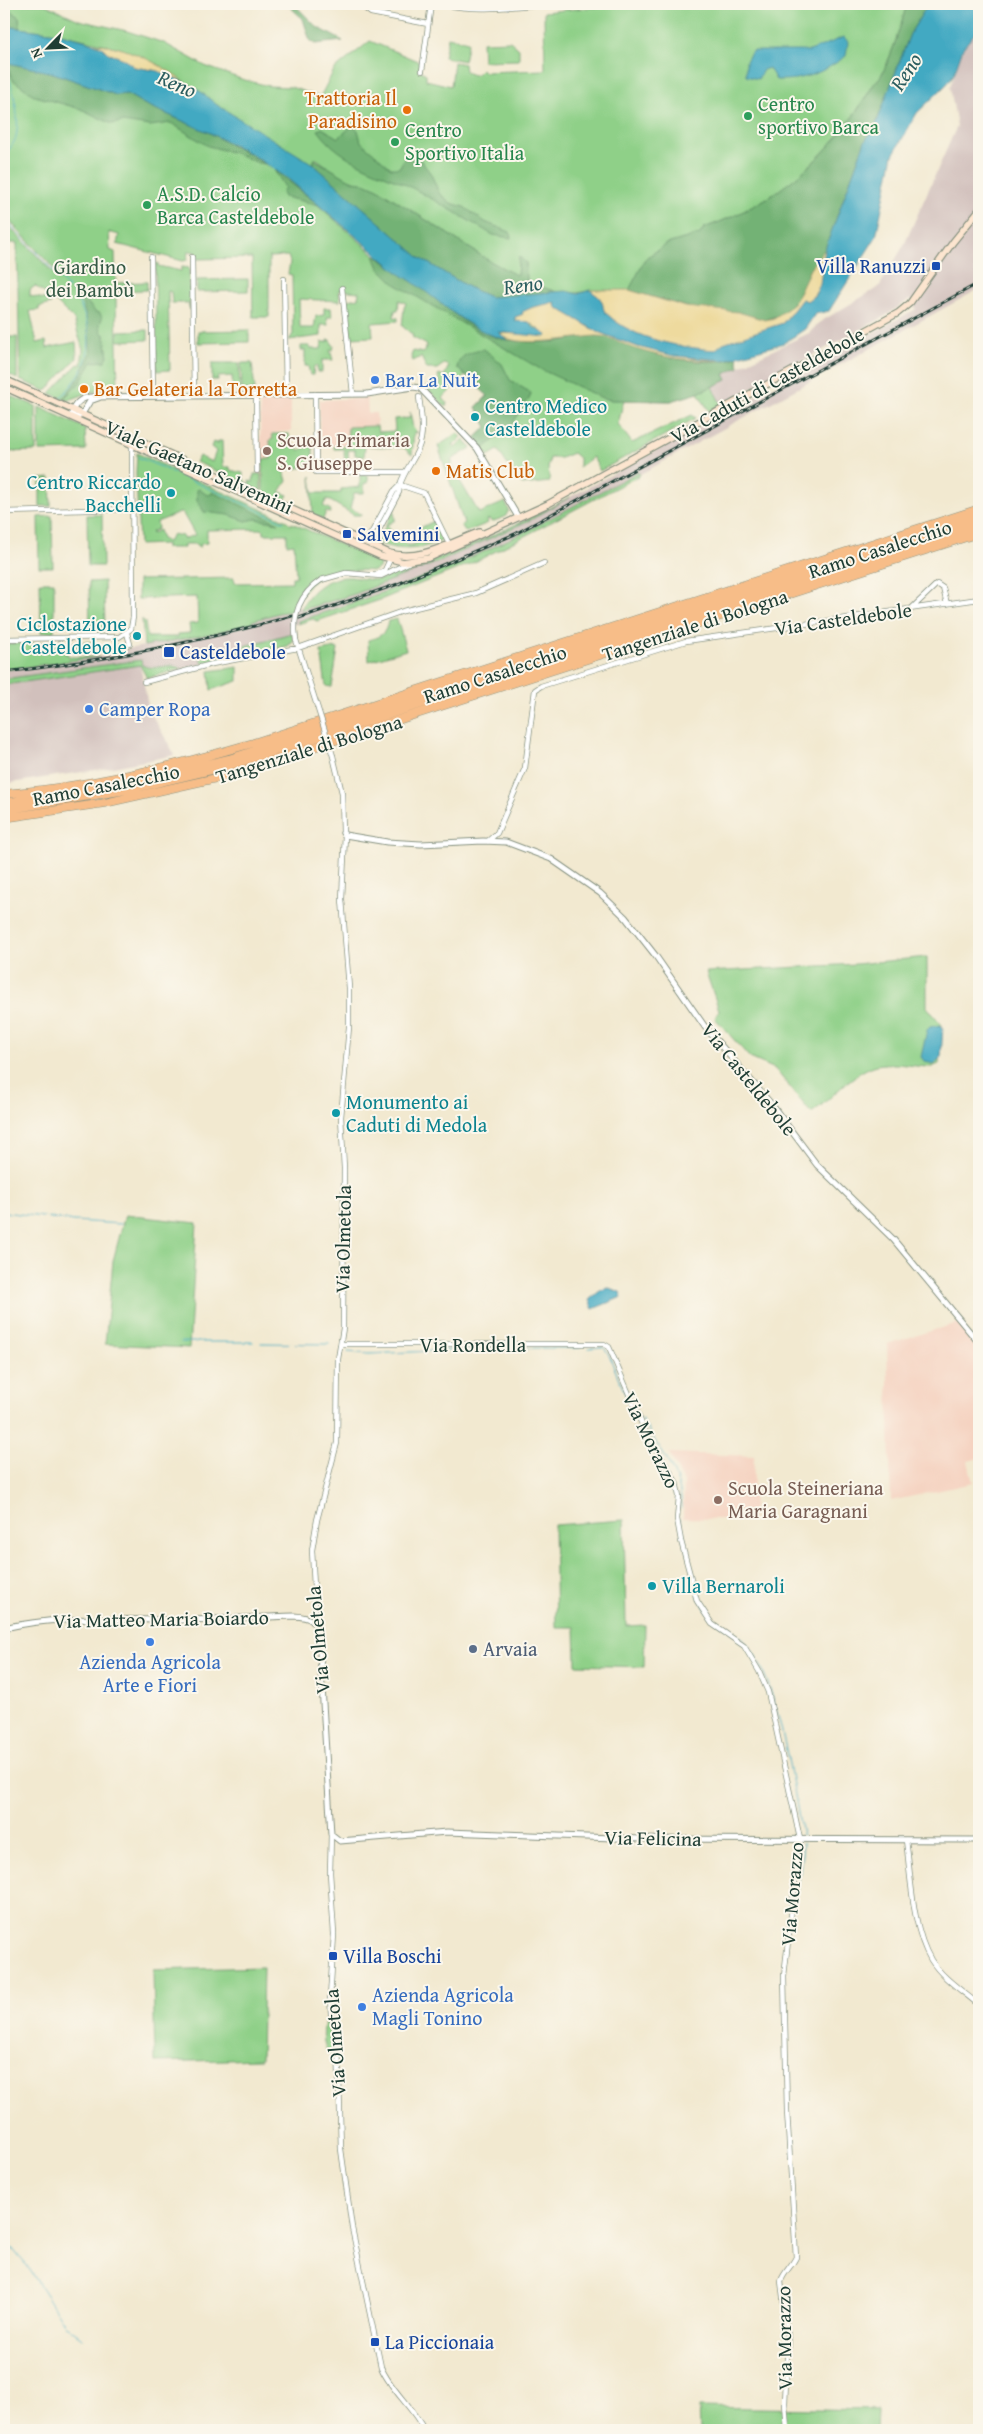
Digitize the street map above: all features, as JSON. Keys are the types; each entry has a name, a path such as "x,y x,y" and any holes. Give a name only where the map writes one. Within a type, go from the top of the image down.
{"highway":[{"name":"Tangenziale di Bologna","path":"4,794 151,770 253,743 979,509"},
{"name":"Ramo Casalecchio","path":"4,803 120,784 229,759 979,517"},
{"name":"Ramo Casalecchio","path":"4,810 126,790 228,766 979,525"},
{"name":"Tangenziale di Bologna","path":"4,818 105,803 238,772 979,533"}],"main road":[{"name":"Via Caduti di Casteldebole","path":"500,525 556,499 898,313 910,303 952,242 979,210"},
{"name":"Viale Gaetano Salvemini","path":"4,380 82,414 133,441"},
{"name":"Viale Gaetano Salvemini","path":"4,387 74,418 133,441 315,523 399,564 443,552 500,525"},
{"name":"Viale Gaetano Salvemini","path":"315,523 394,554 422,554 500,525"}],"street":[{"path":"359,4 372,13 428,24"},
{"path":"422,72 430,4"},
{"path":"443,4 471,9 543,4"},
{"path":"151,257 153,396"},
{"path":"192,257 194,396"},
{"path":"284,279 286,395"},
{"path":"342,288 353,394"},
{"path":"101,397 90,400 82,414 74,418 72,410 83,398 101,397 153,396 353,394 381,393 413,387 424,391 477,448 518,517"},
{"path":"315,394 316,472 404,472"},
{"path":"256,395 257,471"},
{"path":"368,544 399,492 404,472 421,443 422,423 418,397"},
{"path":"4,639 119,637 127,633 133,622 131,509 133,441"},
{"path":"400,485 424,493 449,544"},
{"path":"4,512 131,509"},
{"path":"344,834 342,793 333,756 298,648 295,624 300,604 307,592 321,580 346,573 374,576 385,576 392,572 399,564 394,554 385,570 374,576"},
{"path":"144,682 212,664 298,648 403,611 476,593 544,563"},
{"path":"911,609 937,584 943,588 947,604"},
{"name":"Via Casteldebole","path":"488,841 497,833 525,768 535,690 541,686 686,641 979,599"},
{"path":"106,650 129,645 127,633"},
{"path":"497,833 502,842"},
{"name":"Via Casteldebole","path":"344,834 387,842 423,844 502,842 551,859 600,893 625,917 655,955 705,1027 772,1105 816,1165 893,1239 979,1343"},
{"name":"Via Olmetola","path":"344,834 342,899 348,960 349,1027 341,1117 344,1168 337,1443 317,1520 312,1550 332,1834 330,1873 334,1934 330,1998 338,2040 341,2149 352,2228 382,2367 390,2383 413,2411 424,2430"},
{"name":"Via Rondella","path":"341,1344 604,1344"},
{"name":"Via Morazzo","path":"604,1344 609,1347 644,1429 676,1482 679,1496 677,1518 681,1541 697,1601 712,1624 744,1646 756,1664 768,1692 800,1839 784,1976 787,2111 796,2257 781,2281 788,2337 785,2404 788,2430"},
{"name":"Via Matteo Maria Boiardo","path":"4,1628 24,1623 67,1618 180,1620 294,1616 310,1618 316,1623"},
{"name":"Via Felicina","path":"332,1834 336,1840 347,1842 447,1832 642,1840 979,1840"},
{"path":"906,1840 919,1929 924,1945 932,1961 945,1977 979,2005"}],"shaded area":[{"path":"979,28 979,289 582,506 477,561 380,600 317,621 313,619 291,625 293,641 291,645 181,669 177,667 150,669 140,665 149,710 175,755 108,768 4,784 4,669 106,656 111,652 211,634 278,613 288,613 293,611 295,607 302,607 371,580 385,578 434,561 550,508 916,309 910,299 884,317 709,411 698,393 726,380 723,374 809,333 820,322 879,287 904,245 957,126 950,87 963,48"},
{"path":"367,398 368,413 376,413 379,446 320,446 319,400"},
{"name":"Scuola Primaria S. Giuseppe","path":"291,400 291,431 272,433 273,466 270,495 261,491 260,401"},
{"path":"958,1323 979,1348 979,1458 968,1461 973,1483 891,1501 887,1344"},
{"name":"Scuola Steineriana Maria Garagnani","path":"669,1453 754,1456 753,1520 683,1518 684,1483"}],"green space":[{"path":"4,4 44,4 79,20 127,31 164,43 205,66 241,79 269,86 291,87 320,97 334,70 370,41 420,62 419,70 426,74 426,80 451,86 454,62 464,64 465,71 472,75 477,74 482,69 484,72 545,70 544,12 626,4 907,4 894,47 882,74 840,134 821,154 801,173 757,204 704,228 701,234 667,244 646,258 630,291 698,310 738,312 764,320 774,318 790,307 797,298 810,269 825,249 822,278 817,291 812,297 807,301 802,299 783,323 723,343 715,351 658,341 630,330 605,312 600,299 590,290 574,293 558,292 527,282 526,263 519,256 517,275 515,275 488,260 378,189 342,177 317,159 314,159 313,164 303,159 150,61 119,48 57,33 20,28 19,17"},
{"path":"4,4 19,17 20,28 4,26"},
{"path":"287,4 294,4 317,27 343,41 315,44 310,41 303,19"},
{"path":"907,4 928,4 910,34 875,127 865,141 825,249 810,269 797,298 782,314 764,320 738,312 698,310 629,290 646,258 667,244 700,234 704,228 757,204 802,173 821,154 840,134 882,74 894,47"},
{"path":"448,37 468,42 464,61 444,57"},
{"path":"510,41 519,49 519,60 483,61 482,42"},
{"name":"Giardino dei Bambù","path":"4,62 54,73 116,95 251,154 287,178 375,255 498,332 501,333 559,309 570,316 734,359 737,357 739,367 724,374 727,380 712,387 721,404 709,411 698,393 671,401 624,400 618,424 632,443 692,415 696,418 600,471 593,457 579,467 579,458 573,453 561,458 550,458 548,468 550,482 522,485 518,475 514,475 498,450 488,456 475,438 487,427 476,407 488,395 465,376 443,398 447,403 446,407 425,387 441,384 438,377 439,374 444,376 449,366 444,364 437,369 427,369 421,357 413,361 411,356 413,351 423,353 427,345 412,337 413,335 402,326 406,303 399,300 398,310 395,310 394,317 398,318 398,321 372,323 373,337 351,338 347,300 358,298 359,292 339,290 340,301 299,299 300,328 314,328 316,316 324,315 324,308 331,308 332,317 327,317 328,325 321,325 321,336 289,340 293,334 292,275 288,274 290,262 288,256 269,257 269,317 253,317 252,258 196,259 195,252 188,251 187,260 183,261 117,244 119,235 109,232 110,250 115,252 118,392 91,392 66,401 50,393 78,364 81,365 83,350 74,320 54,300 35,286 30,290 30,296 45,299 51,304 39,307 39,310 30,311 37,343 46,341 47,348 76,342 77,358 46,391 20,380 17,243 4,243 4,221 54,274 57,272 4,215"},
{"path":"5,62 53,73 116,95 127,94 144,104 210,133 265,164 208,146 171,123 150,126 122,122 112,124 81,109 35,96 13,80"},
{"path":"353,125 358,130 361,142 391,168 399,168 406,156 412,155 419,158 431,174 439,193 451,203 464,207 485,222 510,232 511,238 493,235 403,183 363,166 339,151 318,130 322,128 338,138"},
{"path":"314,159 352,181 362,182 378,189 488,260 516,275 519,256 526,263 527,282 557,292 490,297 468,287 420,258 313,164"},
{"path":"274,170 319,205 284,197 282,193 285,187"},
{"path":"375,255 463,321 496,338 547,342 600,336 643,351 684,360 713,361 737,357 739,367 724,374 727,380 698,393 671,401 611,400 602,398 542,370 395,284 379,268"},
{"path":"158,263 158,266 181,271 182,267 189,268 190,310 188,303 172,303 171,292 168,291 170,370 157,371 155,264"},
{"path":"248,279 248,291 197,292 197,280"},
{"path":"147,282 147,290 117,291 116,283"},
{"path":"77,289 95,312 100,313 102,318 100,324 101,331 105,336 108,356 105,361 92,362 80,383 63,399 79,378 91,353 83,305 74,291"},
{"path":"148,330 148,340 118,341 118,331"},
{"path":"249,330 249,342 198,343 198,331"},
{"path":"7,337 17,337 17,379 4,372 4,339"},
{"path":"329,339 334,346 333,350 330,350 333,360 322,360 322,372 317,372 317,366 314,366 313,375 310,375 308,366 305,366 305,350 301,350 301,346 310,346 310,349 321,349 322,342 328,342"},
{"path":"484,349 502,364 510,380 531,393 510,427 483,449 475,438 487,427 476,407 488,396 457,368 463,356"},
{"path":"212,363 239,363 240,390 233,390 232,376 218,377 218,380 212,380"},
{"path":"241,363 252,363 255,390 242,390"},
{"path":"11,396 36,406 36,451 7,452 7,450 4,450 4,414 10,407"},
{"path":"39,407 85,428 86,450 39,451"},
{"path":"410,412 413,428 418,433 414,432 412,455 404,448 365,446 364,457 355,455 355,450 348,450 349,467 345,467 344,449 334,449 334,446 347,446 348,427 377,426 378,432 395,431 394,419 410,418"},
{"path":"458,433 462,437 453,446 455,448 464,439 471,448 451,460 453,464 451,466 479,513 505,502 509,510 505,517 491,522 490,519 487,520 488,523 466,532 461,525 464,523 438,446"},
{"path":"272,434 289,434 289,443 285,444 285,448 292,444 300,450 313,443 313,466 284,470 287,481 280,492 288,495 284,501 263,492 263,459 271,459 270,440 273,439"},
{"path":"218,441 222,441 223,467 230,467 230,470 243,473 243,478 247,484 250,484 249,481 253,482 254,474 261,474 261,491 196,462 199,456 212,462 216,451 211,447 213,442 218,444"},
{"path":"137,453 287,521 291,525 292,523 376,560 380,564 379,568 374,571 347,570 336,572 315,580 299,598 293,611 278,613 252,621 252,623 211,634 144,646 142,619 145,622 147,637 178,637 178,634 190,633 189,624 198,623 197,597 138,599 138,580 234,578 235,583 292,582 292,577 296,577 294,544 287,545 287,534 264,534 264,530 260,529 207,530 207,543 201,544 200,547 197,547 197,544 184,544 184,548 166,548 166,544 139,545","holes":["182,512 195,535 183,539 182,536 173,534 168,542 162,539 159,530 152,534 151,532 158,529 157,522"]},
{"path":"638,472 640,475 477,561 380,600 317,621 313,619 298,624 298,621 392,589 483,552"},
{"path":"360,475 368,475 368,483 364,483 364,493 354,493 350,508 363,515 354,515 327,499 323,506 331,510 330,513 326,512 323,519 313,514 311,476 313,493 341,493 341,489 360,487"},
{"path":"50,478 51,506 40,506 40,479"},
{"path":"199,489 207,495 212,494 212,492 279,523 256,519 246,521 229,515 204,512 197,500 197,490"},
{"path":"570,497 532,519 441,561 355,594 301,610 309,596 328,581 343,577 374,580 384,578 489,537"},
{"path":"399,498 394,510 395,520 387,525 393,538 400,535 406,545 412,545 423,540 418,529 434,521 442,541 410,549 394,548 377,543"},
{"path":"87,515 102,515 103,566 88,566"},
{"path":"52,516 53,567 39,567 38,517"},
{"path":"104,581 105,632 90,632 89,582"},
{"path":"40,582 54,582 54,632 41,633"},
{"path":"397,619 406,650 369,661 368,640 382,634 386,629 388,621"},
{"path":"292,633 293,641 288,646 204,664 201,660 204,657"},
{"path":"92,642 93,646 68,647 65,654 68,654 69,657 99,657 4,670 4,644"},
{"path":"338,649 332,687 326,686 321,651"},
{"path":"141,660 142,665 146,667 173,666 181,669 147,678 140,665 4,685 4,679"},
{"path":"238,667 238,681 211,690 209,671"},
{"path":"927,957 927,1007 942,1025 939,1064 932,1067 891,1064 875,1066 865,1070 846,1083 811,1113 775,1069 750,1058 715,1018 719,1010 706,972 856,964"},
{"path":"125,1215 197,1223 189,1348 105,1344 113,1261"},
{"path":"624,1520 626,1626 645,1625 644,1667 576,1665 575,1627 556,1627 554,1525"},
{"path":"263,1967 261,2059 155,2062 153,1970"},
{"path":"329,2019 336,2035 337,2062 328,2052 324,2043 325,2020"},
{"path":"699,2407 877,2410 876,2430 700,2430"}],"sand":[{"path":"95,44 118,48 143,57 186,83 158,71 134,67 124,59 108,53"},
{"path":"825,249 822,278 817,291 812,297 807,301 802,299 783,323 729,341 715,351 658,341 630,330 605,312 600,299 590,290 629,290 686,307 738,312 765,320 774,318 790,307 797,298 810,269"},
{"path":"556,302 559,309 598,332 638,347 697,359 724,360 689,360 666,357 633,348 602,336 530,342 506,338 498,333 546,335 529,322 515,321 515,317 533,307"}],"water":[{"name":"Reno","path":"928,4 979,4 979,28 963,48 954,74 947,84 917,113 893,155 876,237 829,311 815,314 805,329 784,343 724,360 674,356 638,347 598,332 559,309 555,306 556,302 533,307 515,317 515,321 529,322 533,327 547,335 546,337 498,332 508,340 492,335 464,321 400,274 287,178 251,154 210,133 144,104 127,94 116,95 53,73 4,62 4,26 57,33 102,47 108,53 124,59 134,67 158,71 186,83 217,105 313,164 420,258 468,287 490,297 566,291 578,294 590,290 600,299 605,312 630,330 658,341 715,350 723,343 783,323 802,299 807,301 815,295 820,284 825,249 865,141 875,127 910,34"},
{"path":"844,37 848,42 846,56 822,71 805,77 786,80 776,80 769,68 763,70 758,79 746,76 746,61 752,51 810,51"},
{"path":"940,1025 943,1027 941,1057 934,1064 925,1062 921,1057 927,1030 930,1027"},
{"path":"609,1288 620,1292 622,1297 593,1309 589,1300 601,1290"}],"waterway":[{"path":"4,64 13,91 17,112 15,140 4,157"},
{"path":"4,218 69,288"},
{"path":"60,398 80,373 89,347 86,320 72,291"},
{"path":"138,457 168,470"},
{"path":"170,471 284,522"},
{"path":"4,1212 74,1221 121,1224"},
{"path":"181,1342 253,1342"},
{"path":"261,1343 329,1344"},
{"path":"589,1348 604,1347 627,1398"},
{"path":"348,1352 369,1354 492,1348 580,1348"},
{"path":"642,1419 668,1461 678,1483 681,1495 681,1508"},
{"path":"680,1519 699,1597 707,1612"},
{"path":"709,1615 744,1640 759,1662 768,1683 783,1735 802,1835"},
{"path":"798,1891 803,1843"},
{"path":"4,2239 28,2267 66,2326 82,2338"}],"railway":[{"path":"299,618 398,584 515,534 979,283"},
{"path":"4,672 113,657 220,635 292,616"}],"place":[{"name":"Trattoria Il Paradisino","path":"407,110"},
{"name":"Centro sportivo Barca","path":"748,116"},
{"name":"Centro Sportivo Italia","path":"395,142"},
{"name":"A.S.D. Calcio Barca Casteldebole","path":"147,205"},
{"name":"Villa Ranuzzi","path":"936,266"},
{"name":"Bar La Nuit","path":"375,380"},
{"name":"Bar Gelateria la Torretta","path":"84,389"},
{"name":"Centro Medico Casteldebole","path":"475,417"},
{"name":"Scuola Primaria S. Giuseppe","path":"267,451"},
{"name":"Matis Club","path":"436,471"},
{"name":"Centro Riccardo Bacchelli","path":"171,493"},
{"name":"Salvemini","path":"347,534"},
{"name":"Ciclostazione Casteldebole","path":"137,636"},
{"name":"Casteldebole","path":"169,652"},
{"name":"Camper Ropa","path":"89,709"},
{"name":"Monumento ai Caduti di Medola","path":"336,1113"},
{"name":"Scuola Steineriana Maria Garagnani","path":"718,1500"},
{"name":"Villa Bernaroli","path":"652,1586"},
{"name":"Azienda Agricola Arte e Fiori","path":"150,1642"},
{"name":"Arvaia","path":"473,1649"},
{"name":"Villa Boschi","path":"333,1956"},
{"name":"Azienda Agricola Magli Tonino","path":"362,2007"},
{"name":"La Piccionaia","path":"375,2342"}]}
